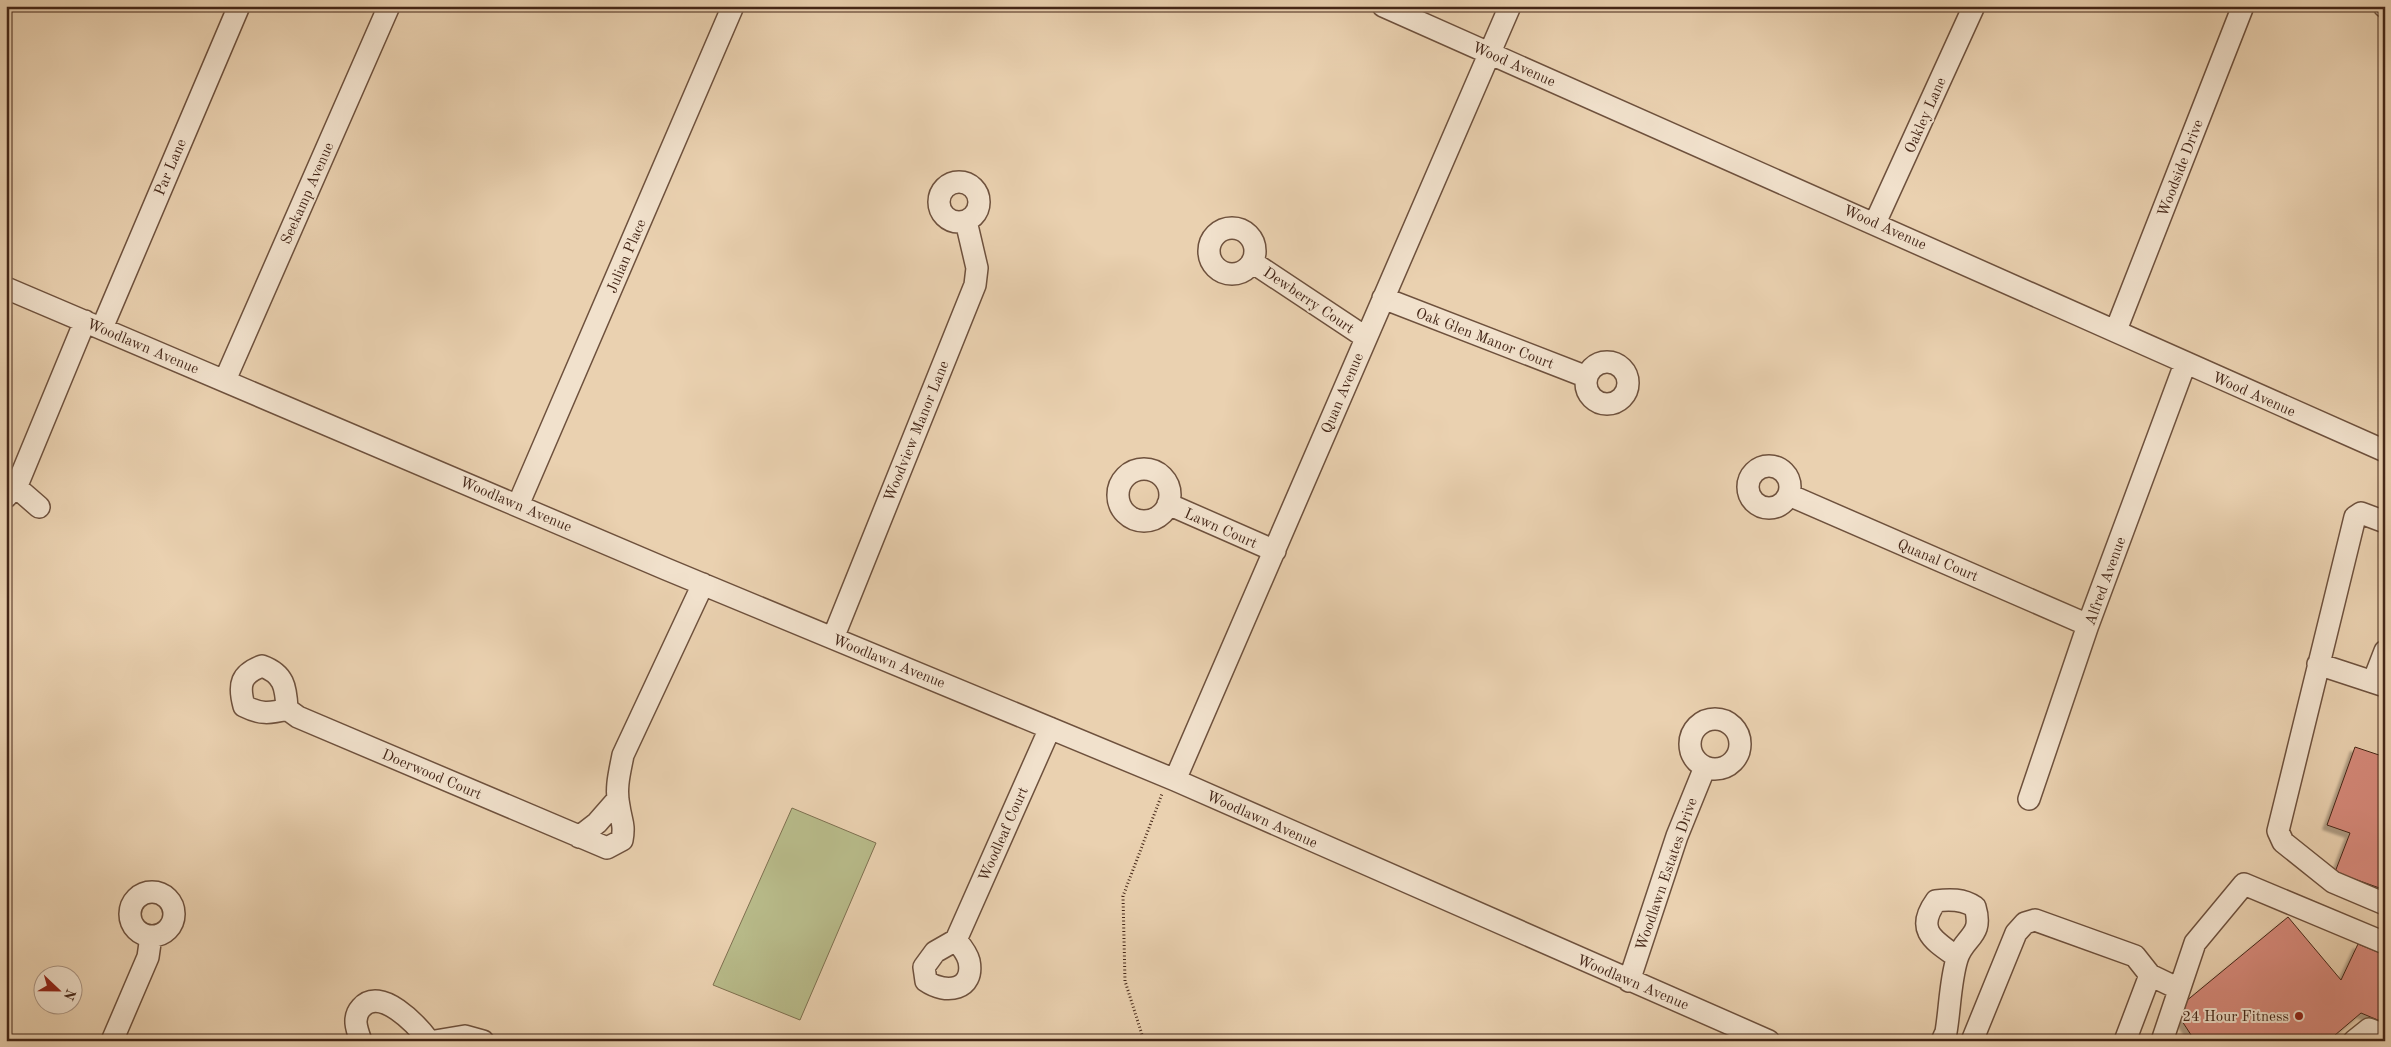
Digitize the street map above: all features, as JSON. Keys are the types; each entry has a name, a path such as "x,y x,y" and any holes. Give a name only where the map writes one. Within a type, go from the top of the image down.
{"street":[{"name":"Par Lane","path":"11,492 94,325 239,6"},
{"name":"Seekamp Avenue","path":"225,380 390,6"},
{"name":"Julian Place","path":"518,505 734,6"},
{"name":"Wood Avenue","path":"1383,6 2116,330 2184,364 2385,451"},
{"name":"Quan Avenue","path":"1172,779 1275,551 1365,337 1510,6"},
{"name":"Oakley Lane","path":"1875,223 1974,6"},
{"name":"Woodside Drive","path":"2116,330 2243,6"},
{"name":"Woodview Manor Lane","path":"833,638 975,285 977,268 966,221"},
{"name":"Dewberry Court","path":"1252,262 1365,337"},
{"name":"Woodlawn Avenue","path":"6,288 703,584 1172,779 1769,1041"},
{"name":"Oak Glen Manor Court","path":"1383,298 1587,377"},
{"name":"Alfred Avenue","path":"2029,799 2088,625 2184,364"},
{"path":"11,492 39,507"},
{"name":"Quanal Court","path":"1788,495 2088,625"},
{"name":"Lawn Court","path":"1168,504 1275,551"},
{"path":"2385,522 2361,513 2356,517 2278,831 2280,836 2333,882 2385,904"},
{"name":"Doerwood Court","path":"287,709 298,717 607,848 622,840 625,826 618,799 617,784 623,754 703,584"},
{"path":"2318,664 2379,684 2385,651"},
{"name":"Woodleaf Court","path":"956,940 1050,728"},
{"name":"Woodlawn Estates Drive","path":"1629,981 1677,836 1705,767"},
{"path":"579,836 596,823 618,799"},
{"path":"2162,1041 2195,943 2244,884 2385,943"},
{"path":"1972,1041 2016,933 2025,923 2035,920 2135,956 2150,975 2179,989"},
{"path":"112,1041 148,957 151,936"},
{"path":"1942,1041 1946,1032 1957,957"},
{"path":"2125,1041 2150,975"},
{"path":"361,1041 355,1025 359,1009 368,1000 379,1000 418,1026 429,1041"},
{"path":"2354,1041 2369,1029 2385,1035"},
{"path":"435,1041 466,1036 483,1041"}],"path":[{"path":"1144,1041 1125,981 1123,896 1172,779"}],"green space":[{"path":"792,808 876,843 800,1020 713,985"}],"building":[{"path":"2355,747 2385,757 2385,890 2335,872 2350,833 2327,825"},
{"path":"2288,917 2341,980 2358,944 2385,955 2385,1023 2361,1013 2328,1041 2195,1041 2180,1018 2185,1002"}],"place":[{"name":"24 Hour Fitness","path":"2299,1016"}]}
